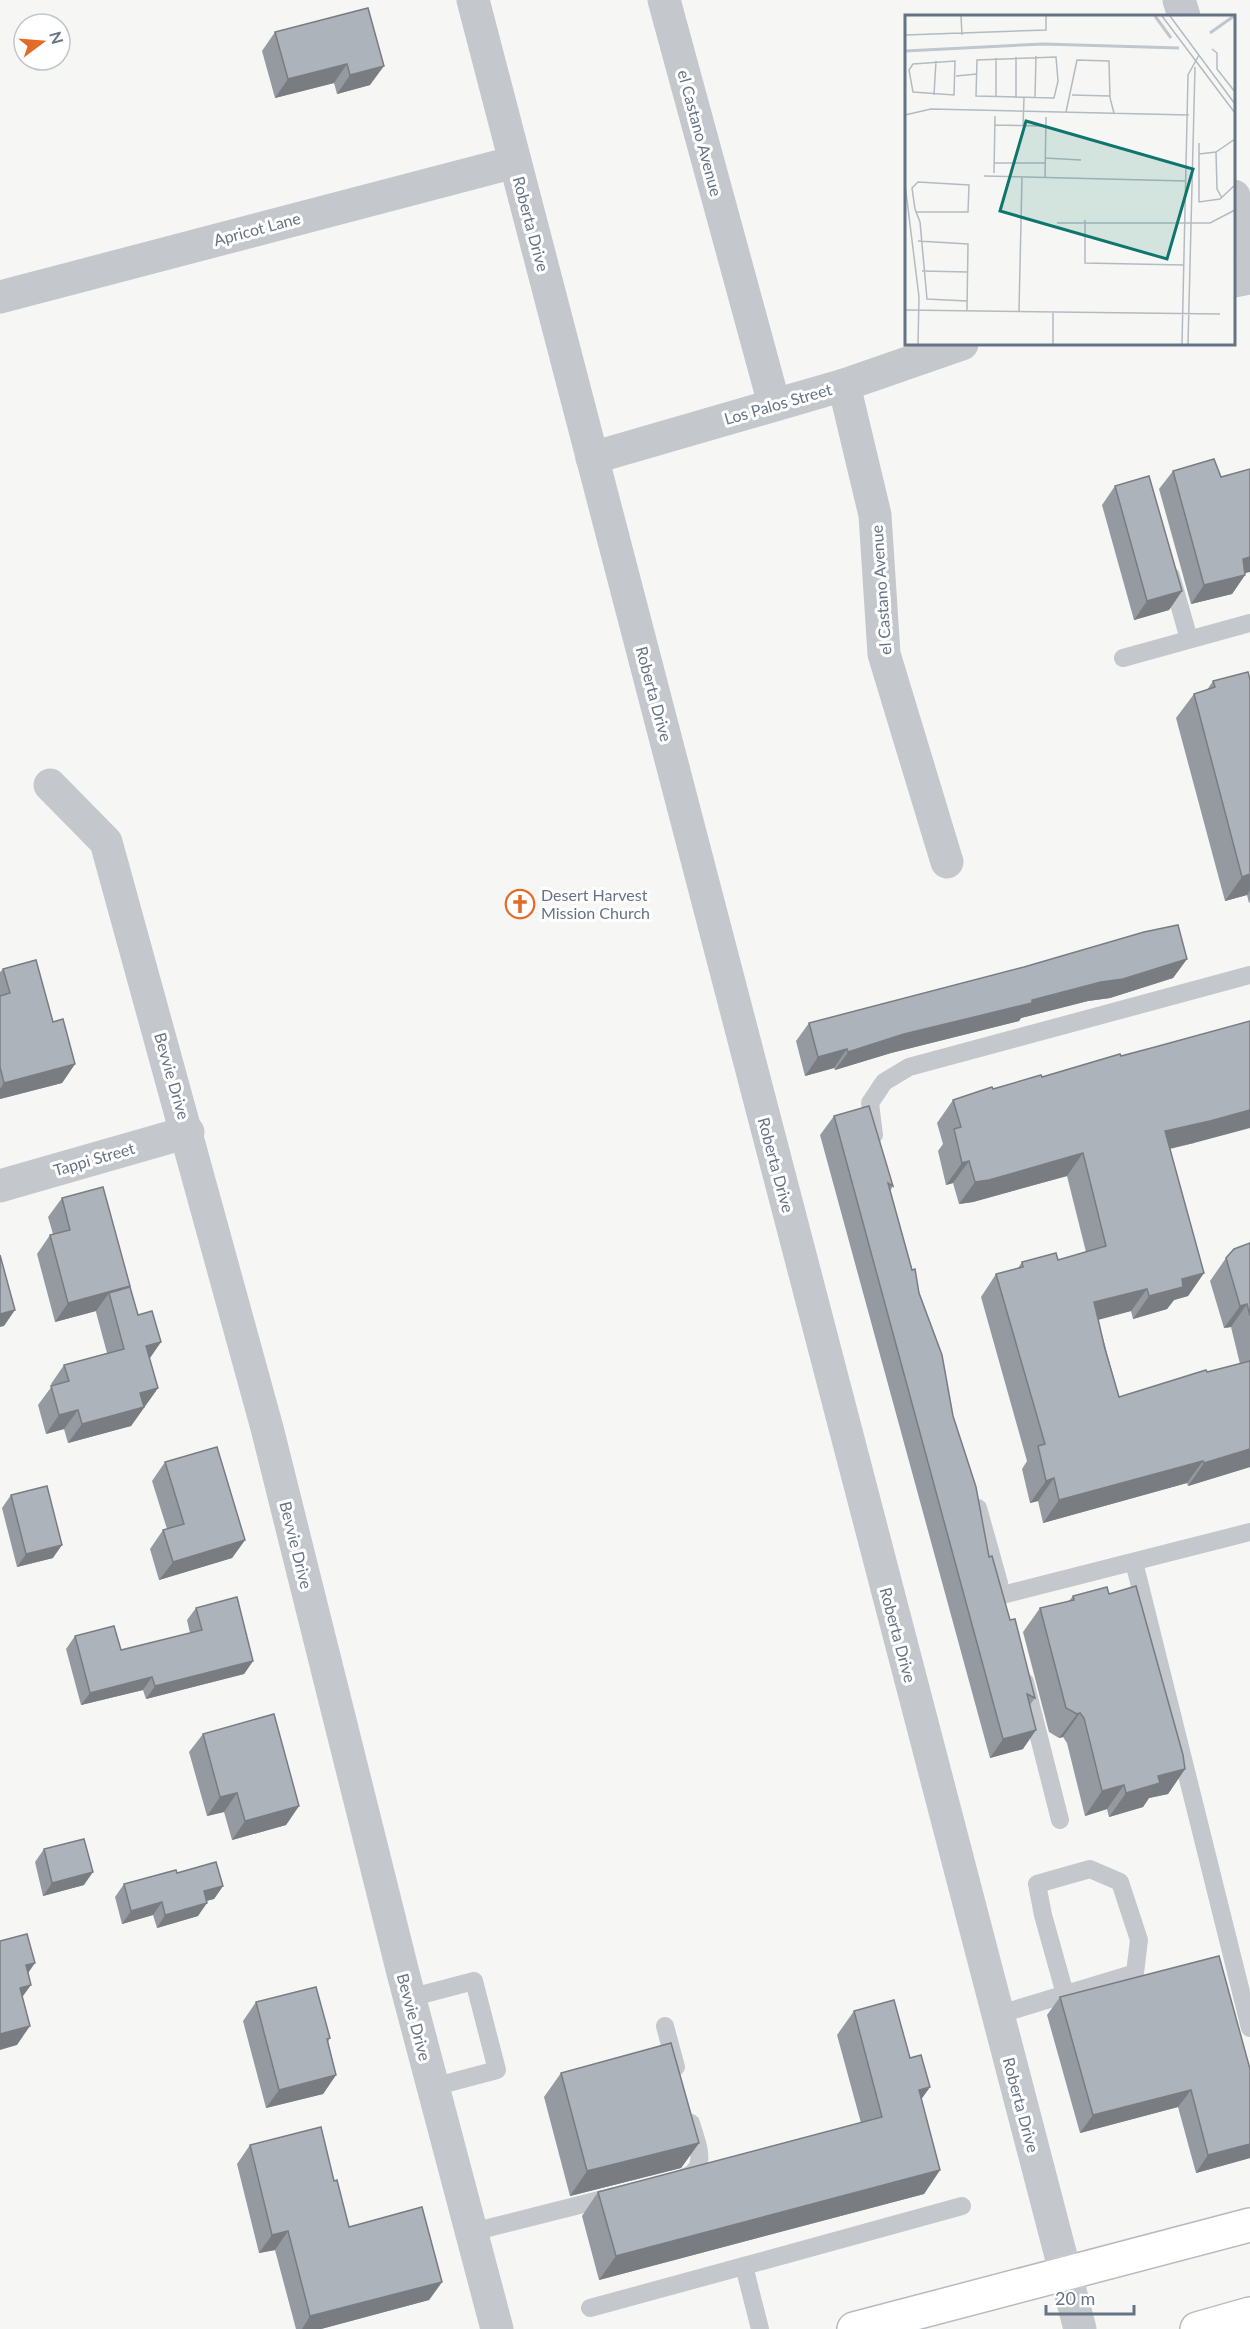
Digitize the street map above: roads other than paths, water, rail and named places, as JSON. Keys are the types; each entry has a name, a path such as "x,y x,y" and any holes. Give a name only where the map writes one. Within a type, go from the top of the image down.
{"main road":[{"path":"854,2329 1250,2225"},
{"path":"1199,2328 1250,2300"},
{"path":"1199,2328 1250,2314"}],"street":[{"name":"Roberta Drive","path":"473,0 1080,2329"},
{"name":"el Castano Avenue","path":"664,0 774,404"},
{"path":"1179,0 1184,15"},
{"name":"Apricot Lane","path":"0,297 515,162"},
{"path":"1235,203 1250,255"},
{"path":"1235,281 1250,278"},
{"name":"Los Palos Street","path":"592,458 774,404 844,386 959,345"},
{"name":"el Castano Avenue","path":"844,386 876,515 884,654 947,862"},
{"name":"Bevvie Drive","path":"50,785 106,842 188,1132 267,1428 409,1998 498,2329"},
{"name":"Tappi Street","path":"0,1186 188,1132"}],"lane":[{"path":"1168,563 1189,639"},
{"path":"1123,658 1250,622"},
{"path":"879,1156 873,1133 870,1103 884,1082 909,1067 1250,975"},
{"path":"973,1491 1008,1617"},
{"path":"1002,1595 1250,1532"},
{"path":"1134,1562 1250,2028"},
{"path":"1020,1662 1060,1820"},
{"path":"997,2014 1065,1994 1135,1972 1139,1940 1120,1882 1090,1869 1037,1884 1042,1915 1065,1994"},
{"path":"409,1998 474,1982 497,2070 433,2087"},
{"path":"665,2026 679,2080"},
{"path":"667,2182 690,2177 698,2169 700,2156 685,2102"},
{"path":"472,2232 633,2191"},
{"path":"590,2308 962,2206"},
{"path":"744,2266 760,2329"}],"place":[{"name":"Desert Harvest Mission Church","path":"520,904"}]}
